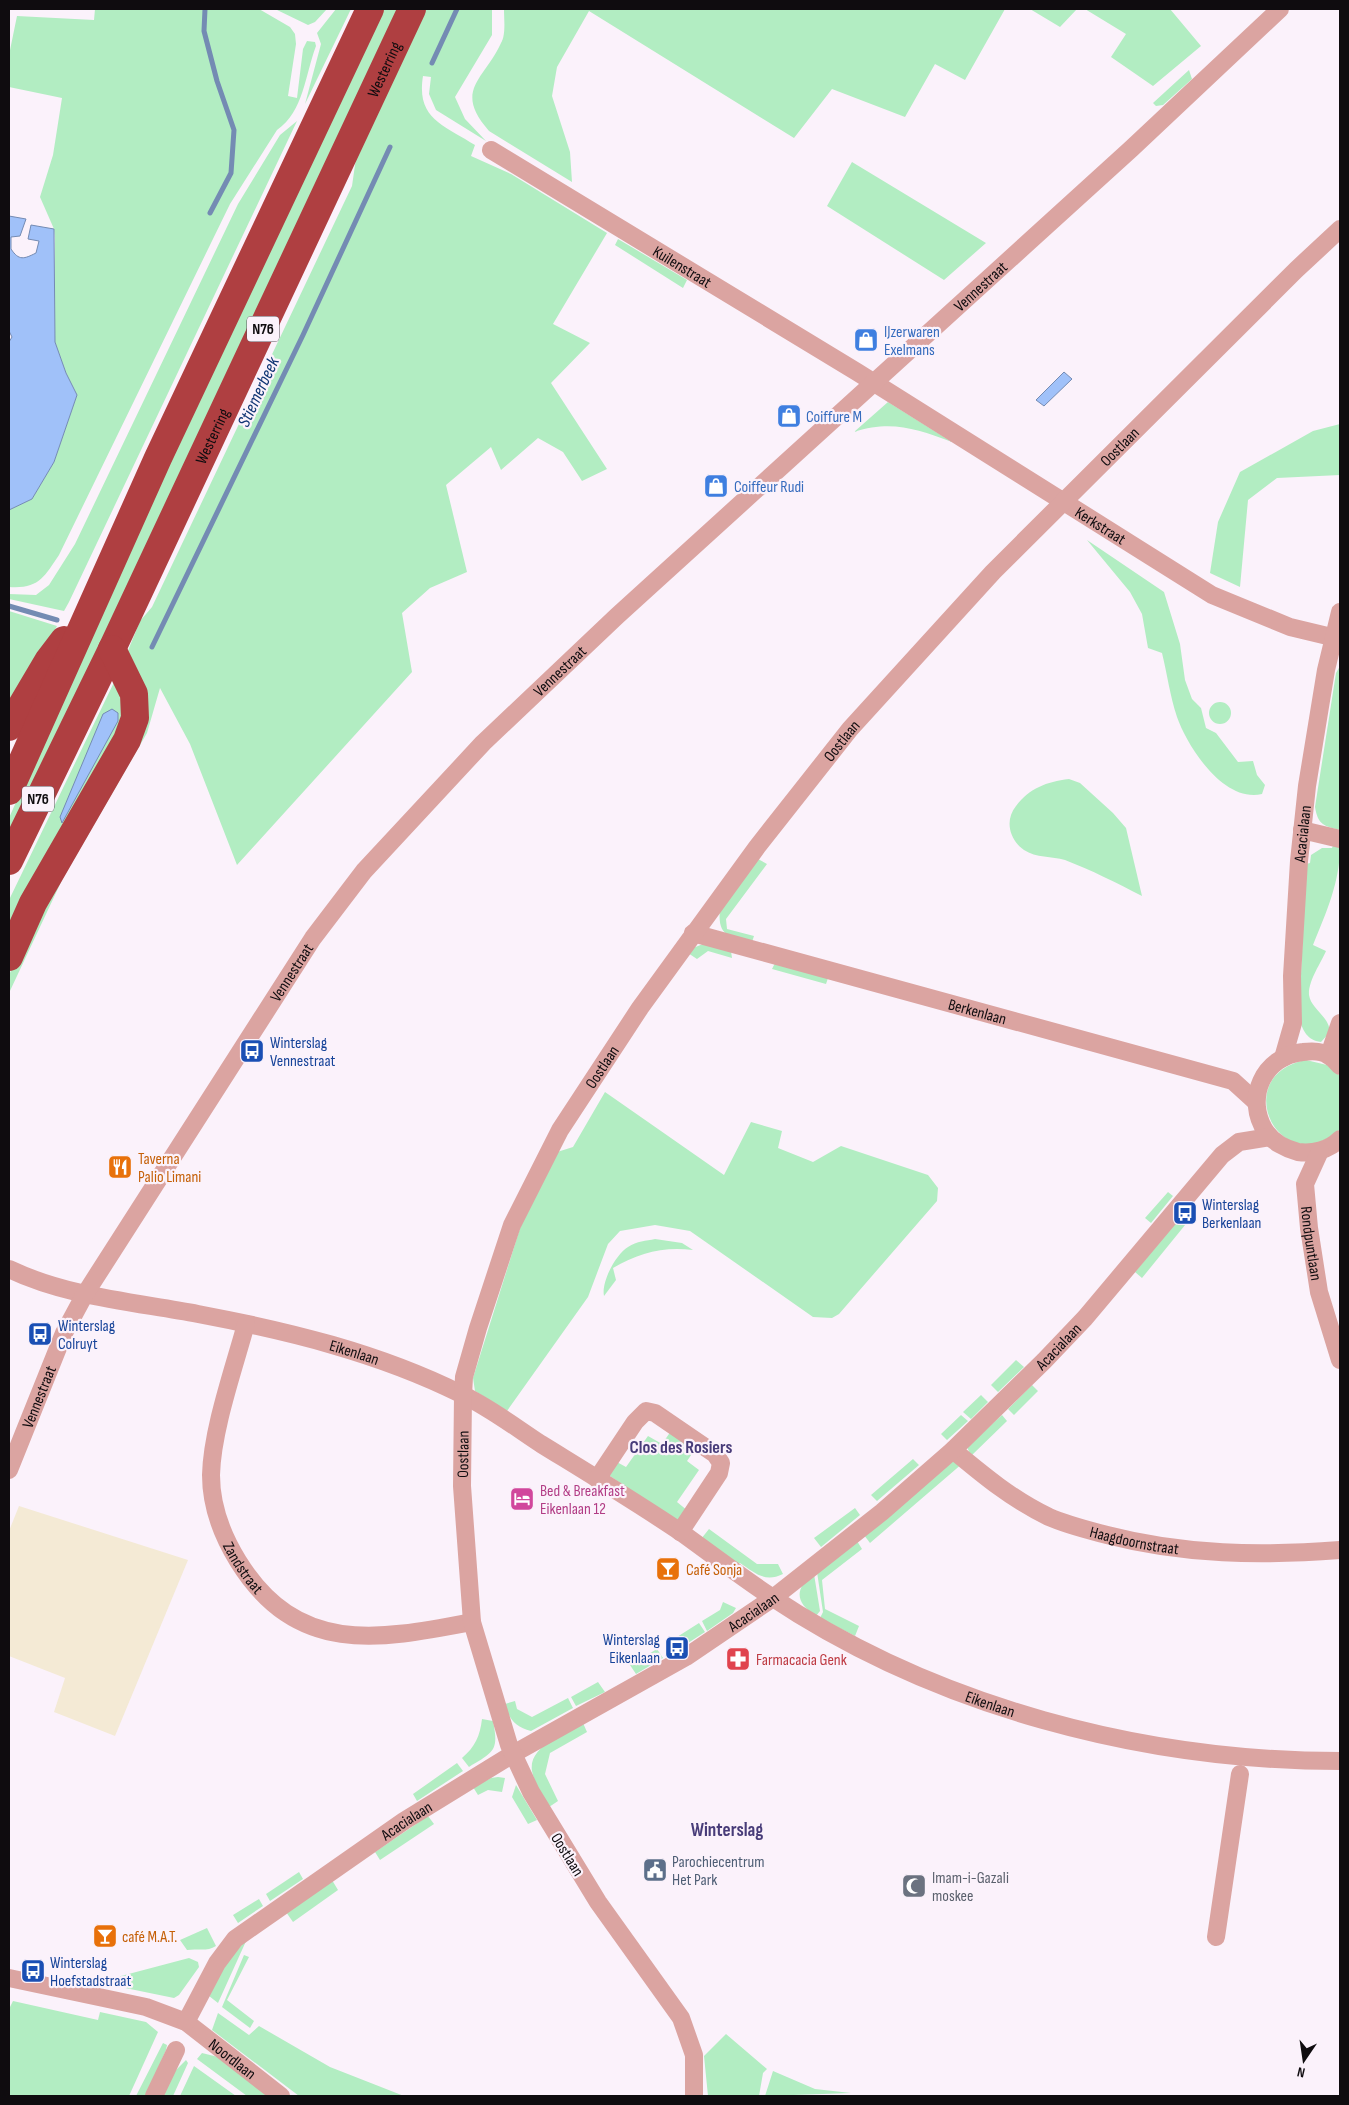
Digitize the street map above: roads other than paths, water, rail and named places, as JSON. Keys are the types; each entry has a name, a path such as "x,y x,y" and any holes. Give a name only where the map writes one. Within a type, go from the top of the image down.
{"highway":[{"name":"N76","path":"9,791 158,458 248,272 370,9"},
{"name":"Westerring","path":"9,861 67,738 112,649 412,9"},
{"path":"9,727 48,661 90,608"},
{"path":"9,957 33,903 127,740 135,718 134,694 112,649"}],"street":[{"name":"Vennestraat","path":"9,1470 64,1333 85,1294 313,938 364,871 490,736 617,616 1138,142 1274,11"},
{"name":"Kuilenstraat","path":"491,150 642,240 874,383"},
{"name":"Oostlaan","path":"694,2096 694,2055 681,2018 598,1902 538,1805 513,1754 472,1622 462,1486 464,1377 512,1225 560,1130 693,933 757,847 850,729 993,572 1296,270 1340,229"},
{"name":"Kerkstraat","path":"874,383 1062,503 1212,595 1290,627 1337,638"},
{"name":"Acacialaan","path":"1284,1058 1293,1023 1292,976 1302,830 1316,730 1337,638 1340,612"},
{"path":"1302,830 1340,839"},
{"name":"Berkenlaan","path":"693,933 1233,1081 1256,1108"},
{"path":"1293,1023 1311,1051"},
{"path":"1233,1081 1263,1076 1284,1058 1297,1053 1311,1051 1335,1061 1340,1023"},
{"path":"1240,1142 1256,1108 1263,1076"},
{"path":"1256,1108 1270,1137 1292,1150 1306,1153 1320,1151 1335,1145 1340,1139"},
{"name":"Acacialaan","path":"186,2022 217,1963 235,1939 404,1822 513,1754 656,1675 773,1598 882,1512 953,1450 1085,1318 1222,1155 1240,1142 1270,1137"},
{"path":"1292,1150 1305,1184"},
{"name":"Rondpuntlaan","path":"1320,1151 1305,1184 1312,1256 1319,1292 1336,1334 1340,1360"},
{"name":"Eikenlaan","path":"9,1269 30,1279 85,1294 246,1324 333,1345 392,1365 463,1395 680,1532 773,1598 840,1638 914,1674 999,1707 1118,1739 1184,1750 1243,1757 1340,1761"},
{"name":"Zandstraat","path":"246,1324 225,1398 213,1456 211,1477 217,1519 229,1546 246,1573 283,1611 320,1631 361,1636 404,1635 472,1622"},
{"path":"598,1479 635,1422 646,1411 655,1413 715,1454 721,1463 719,1473 680,1532"},
{"name":"Haagdoornstraat","path":"953,1450 989,1480 1050,1517 1122,1539 1196,1552 1256,1554 1340,1550"},
{"path":"1216,1936 1240,1774"},
{"name":"Noordlaan","path":"9,1978 146,2007 186,2022 281,2096"},
{"path":"154,2096 176,2050"}],"water":[{"path":"9,216 26,219 20,236 11,237 11,249 17,256 22,258 36,253 39,241 28,239 31,225 54,229 55,342 66,373 77,395 54,462 32,499 9,510 9,342 12,337 9,331"},
{"path":"1064,372 1072,379 1044,406 1036,400"},
{"path":"112,709 118,713 118,721 62,823 60,817 103,714"}],"waterway":[{"path":"205,9 204,31 217,81 234,130 231,173 210,213"},
{"name":"Stiemerbeek","path":"432,63 457,9"},
{"name":"Stiemerbeek","path":"152,647 303,335 390,147"},
{"name":"Stiemerbeek","path":"9,606 57,620"}],"place":[{"name":"IJzerwaren Exelmans","path":"866,340"},
{"name":"Coiffure M","path":"789,416"},
{"name":"Coiffeur Rudi","path":"716,486"},
{"name":"Winterslag Vennestraat","path":"252,1051"},
{"name":"Taverna Palio Limani","path":"120,1167"},
{"name":"Winterslag Berkenlaan","path":"1185,1213"},
{"name":"Winterslag Colruyt","path":"40,1334"},
{"name":"Bed & Breakfast Eikenlaan 12","path":"522,1499"},
{"name":"Café Sonja","path":"668,1569"},
{"name":"Winterslag Eikenlaan","path":"677,1648"},
{"name":"Farmacacia Genk","path":"738,1659"},
{"name":"Parochiecentrum Het Park","path":"655,1870"},
{"name":"Imam-i-Gazali moskee","path":"914,1886"},
{"name":"café M.A.T.","path":"105,1936"},
{"name":"Winterslag Hoefstadstraat","path":"33,1971"}],"district":[{"name":"Clos des Rosiers","path":"681,1447"},
{"name":"Winterslag","path":"727,1829"}]}
